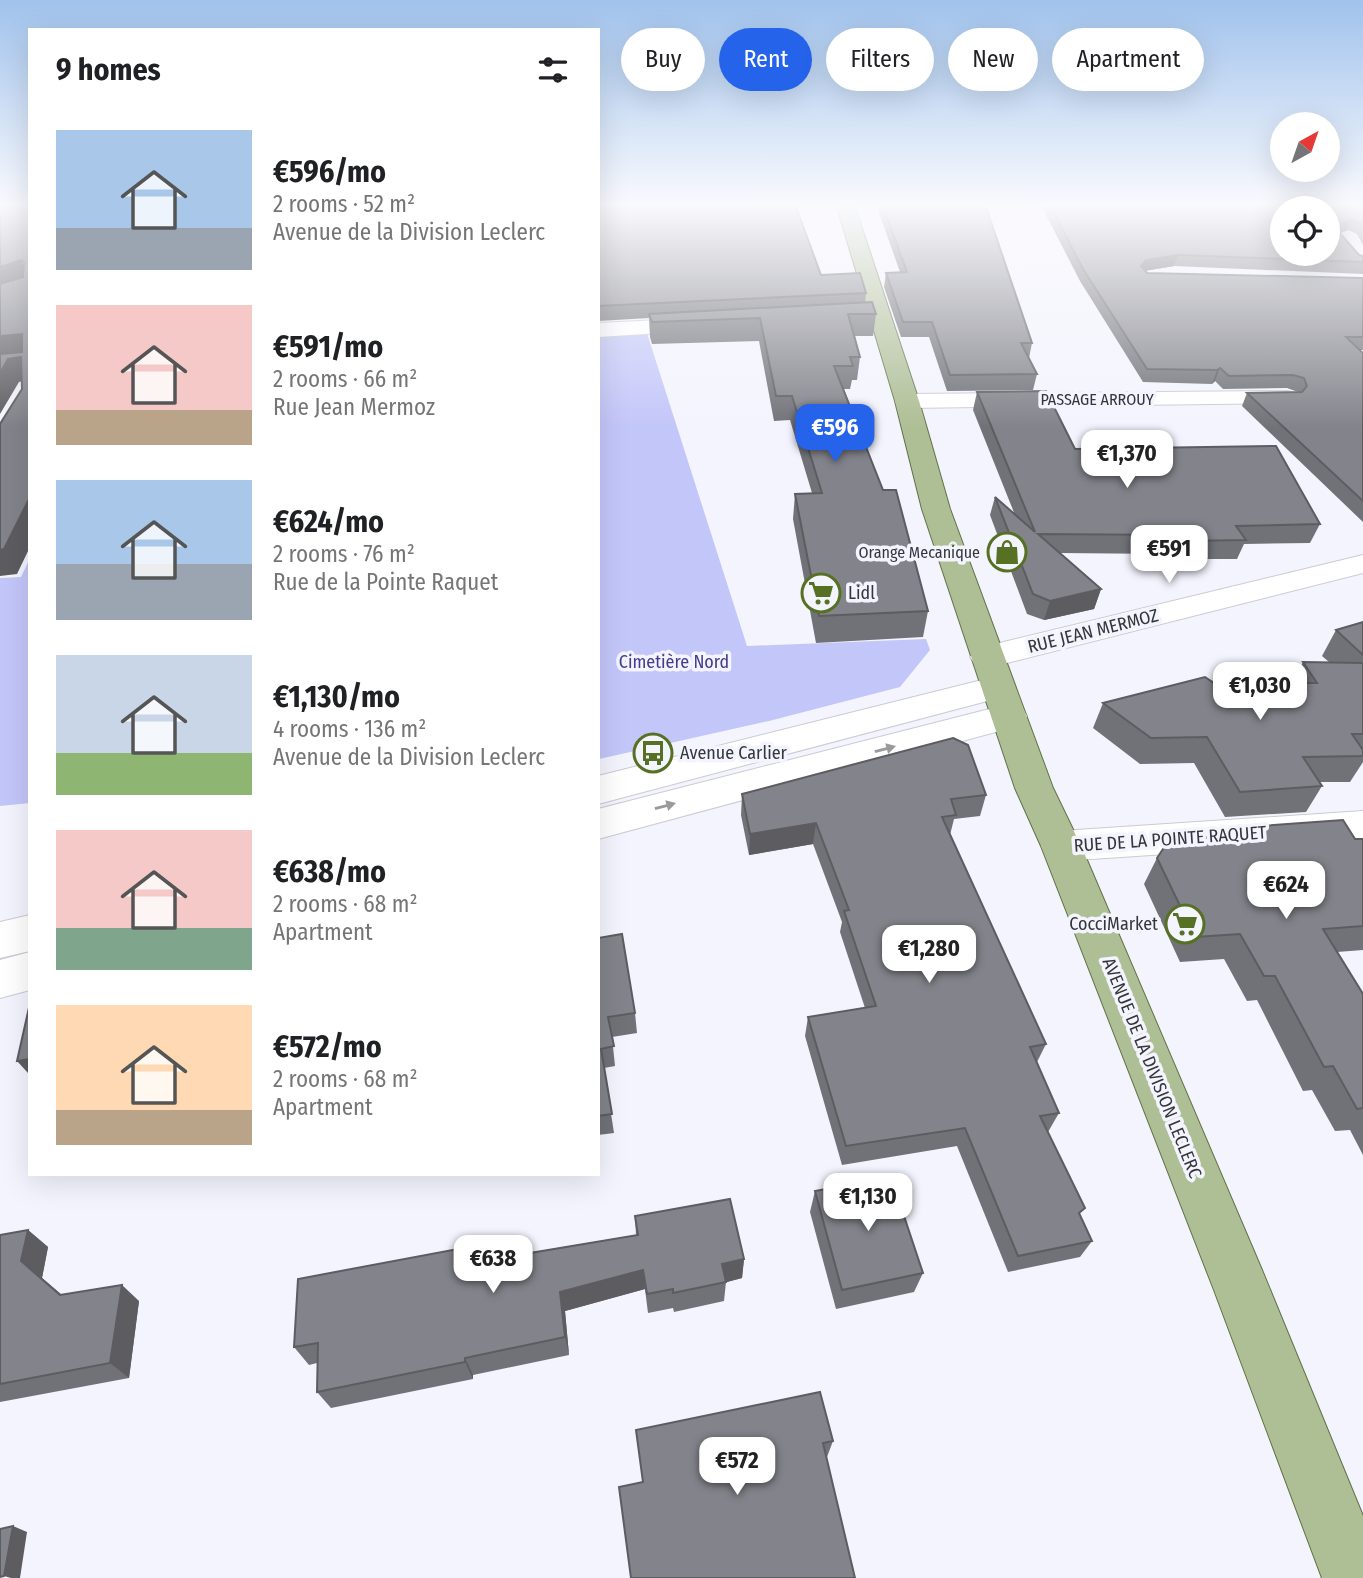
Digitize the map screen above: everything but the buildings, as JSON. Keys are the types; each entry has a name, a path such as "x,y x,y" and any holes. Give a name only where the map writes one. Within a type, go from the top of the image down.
{"main road":[{"name":"AVENUE DE LA DIVISION LECLERC","path":"861,281 869,317 907,401 936,509 1034,788 1061,846 1237,1277 1355,1578"}],"street":[{"path":"600,330 723,324"},
{"name":"PASSAGE ARROUY","path":"907,401 1287,398"},
{"name":"RUE JEAN MERMOZ","path":"998,687 1363,564"},
{"path":"600,789 998,687"},
{"path":"600,823 998,687"},
{"name":"RUE DE LA POINTE RAQUET","path":"1061,846 1363,826"},
{"path":"0,940 28,933"},
{"path":"0,979 28,972"}],"green space":[{"name":"Cimetière Nord","path":"646,330 747,646 926,639 930,650 900,687 769,721 600,759 600,333"},
{"path":"28,562 28,803 0,806 0,578 21,577"}],"place":[{"name":"Orange Mecanique","path":"1007,552"},
{"name":"Lidl","path":"821,593"},
{"name":"Avenue Carlier","path":"653,753"},
{"name":"CocciMarket","path":"1185,924"}]}
